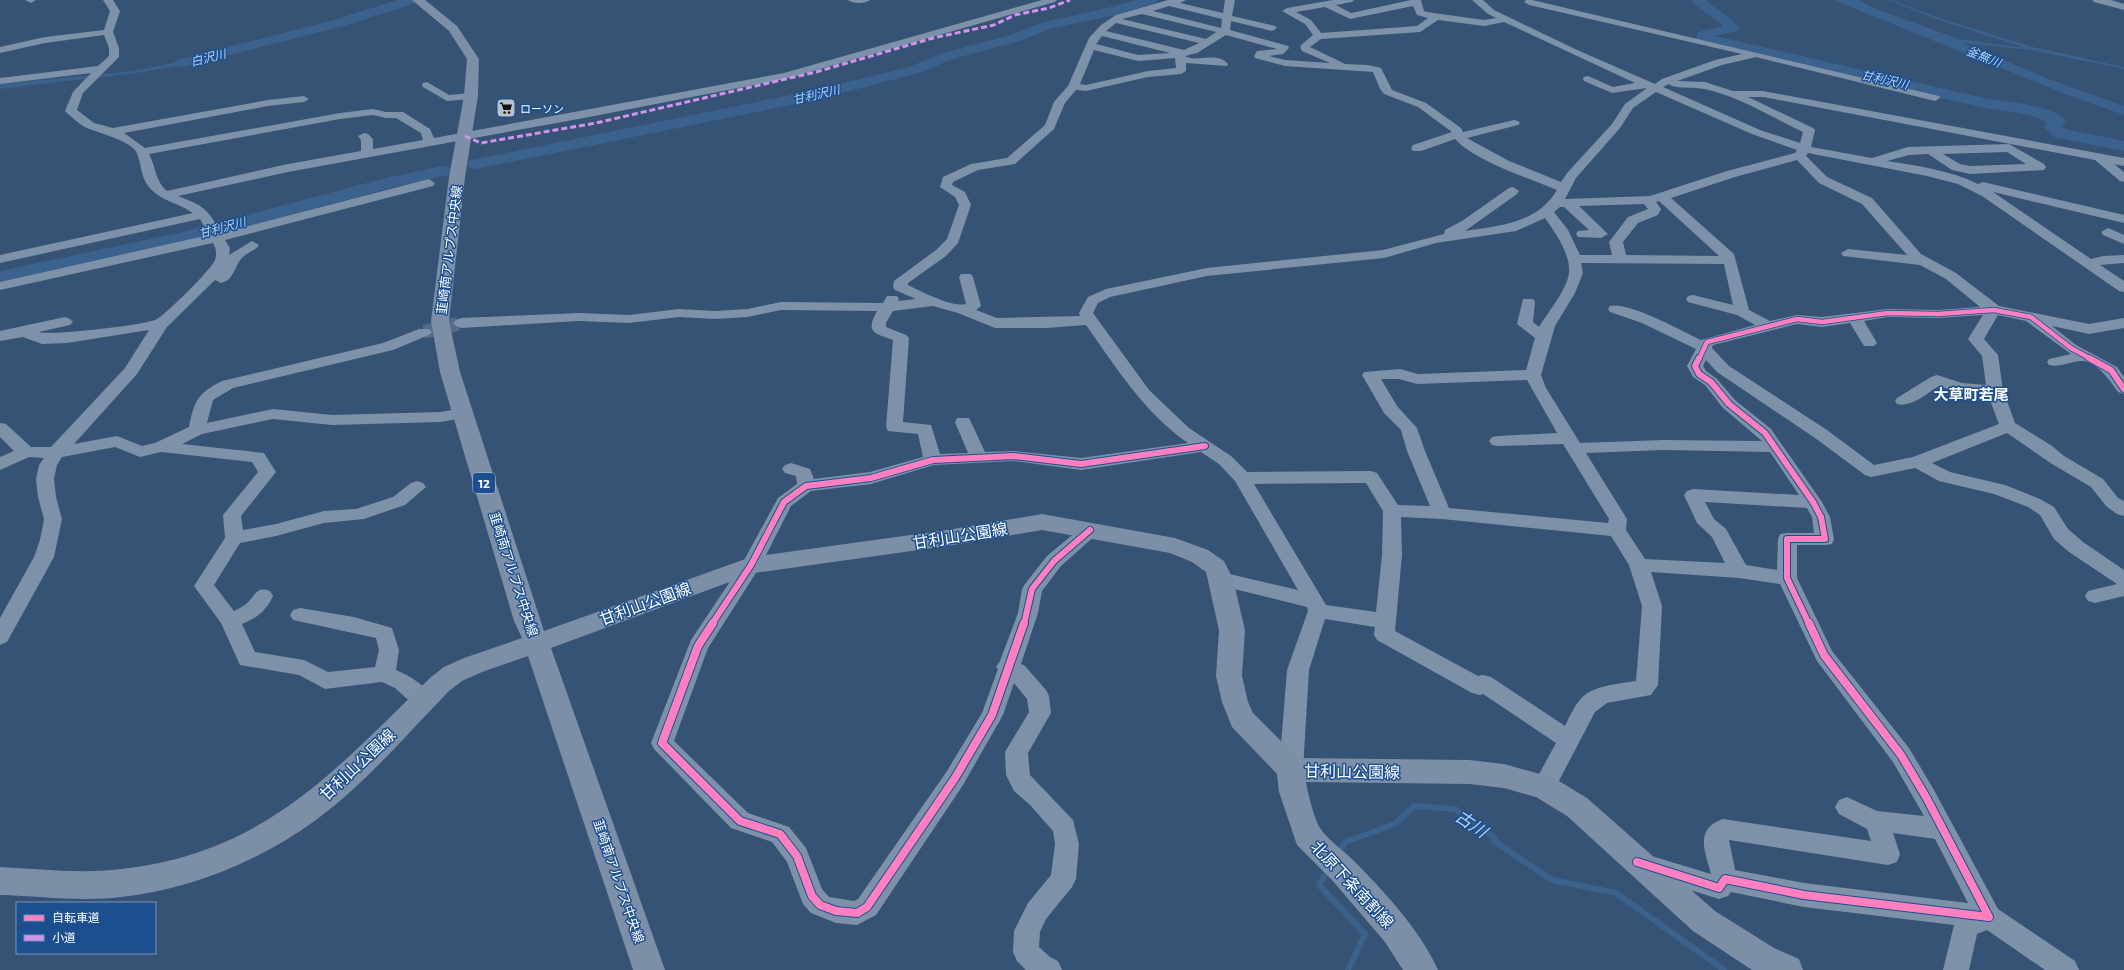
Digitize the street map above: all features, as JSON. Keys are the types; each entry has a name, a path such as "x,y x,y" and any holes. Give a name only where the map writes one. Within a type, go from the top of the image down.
{"highway":[{"path":"2098,0 2124,5"}],"main road":[{"name":"韮崎南アルプス中央線","path":"418,0 453,29 464,42 473,59 471,96 457,177 440,321 450,372 527,621 537,643 649,970"},
{"name":"甘利山公園線","path":"0,881 120,883 164,875 210,861 285,825 310,808 337,786 423,700 453,674 473,664 537,643 750,565 947,538 1042,522 1175,546 1200,556 1216,567 1221,579 1232,630 1229,676 1235,702 1242,719 1291,770 1469,772 1504,776 1544,787 1577,807 1704,921 1763,959 1787,970"},
{"name":"北原下条南割線","path":"1291,770 1293,792 1308,836 1343,870 1396,931 1422,970"}],"street":[{"path":"0,637 44,557 49,540 53,519 47,497 45,479 48,465 56,453 131,371 161,324 214,273 222,260 223,248 216,238 204,214 192,206 164,195 157,189 151,180 144,157 139,147 113,132 90,126 71,111 78,92 114,57 114,48 108,32 115,11 108,0"},
{"path":"853,0 865,0"},
{"path":"164,195 237,178 785,76 1052,0"},
{"path":"933,460 924,429 894,427 901,338 880,330 878,323 886,307 900,287 901,281 940,253 953,240 965,206 960,196 946,187 947,180 957,174 975,167 1011,161 1050,127 1060,102 1080,77 1091,46 1099,32 1113,20 1181,0"},
{"path":"1225,31 1230,0"},
{"path":"1318,36 1308,22 1287,11 1349,0"},
{"path":"1337,10 1393,0"},
{"path":"1477,0 1491,12 1508,16 1591,60 1626,75 1655,85 1802,153 1870,162 1928,172 1962,182 2124,219"},
{"path":"2110,0 2124,5"},
{"path":"1527,12 1533,11 1532,2 1935,98"},
{"path":"1168,3 1272,28"},
{"path":"1326,4 1350,16 1364,13 1376,17 1417,4 1420,13 1436,17 1484,23 1508,16"},
{"path":"1140,11 1225,31 1284,48 1279,52 1261,53 1259,56 1271,60 1347,69 1368,68 1376,70 1388,92 1416,102 1430,110 1457,130 1458,135 1466,144 1505,164 1564,188"},
{"path":"1347,69 1330,59 1306,49 1304,46 1318,36 1420,29 1436,17"},
{"path":"1113,20 1206,42"},
{"path":"1099,32 1180,56 1225,31"},
{"path":"0,50 45,40 108,32"},
{"path":"1091,46 1138,58 1180,56 1217,61 1223,64"},
{"path":"1591,60 1606,54"},
{"path":"1544,787 1587,706 1600,697 1614,693 1643,689 1647,685 1652,606 1639,565 1617,530 1618,519 1573,443 1538,388 1533,375 1547,326 1568,293 1576,273 1572,251 1561,230 1556,206 1571,176 1616,126 1629,106 1655,85 1719,62 1753,55"},
{"path":"1080,77 1086,88 1148,74 1181,71 1180,56"},
{"path":"0,81 102,70"},
{"path":"1102,74 1116,71"},
{"path":"1626,75 1655,85"},
{"path":"1588,79 1612,90 1694,82 1730,94 1809,130 1802,153"},
{"path":"0,91 89,81"},
{"path":"427,85 447,98 471,96"},
{"path":"1730,94 1743,92 1763,94 2124,162"},
{"path":"113,132 268,103 304,99"},
{"path":"328,105 342,110 344,113 340,116"},
{"path":"184,118 190,107"},
{"path":"144,157 340,116 373,112 399,114 403,118 426,131 430,143"},
{"path":"1417,148 1458,135 1514,123"},
{"path":"364,136 367,139 367,154"},
{"path":"1870,162 1908,151 2009,148 2040,167 1970,170 1956,167 1931,151"},
{"path":"1291,770 1298,670 1317,606 1242,478 1225,460 1183,432 1143,393 1086,314 1089,303 1096,296 1106,293 1207,272 1384,254 1440,238 1511,228 1556,206 1644,200 1802,153"},
{"path":"1802,153 1823,180 1867,201 1907,248 1923,261 1951,276 1994,310"},
{"path":"2100,157 2124,178"},
{"path":"1962,182 1986,193 2124,288"},
{"path":"0,286 216,238 429,183"},
{"path":"1620,258 1616,242 1633,220 1655,210 1627,187"},
{"path":"1440,238 1467,224 1513,191"},
{"path":"1661,196 1730,260 1742,312"},
{"path":"1556,206 1579,212 1602,234 1583,234"},
{"path":"0,259 93,240 204,214"},
{"path":"2108,232 2124,240"},
{"path":"192,294 209,290 227,273 236,255 252,245"},
{"path":"1848,252 1923,261"},
{"path":"1574,258 1730,260"},
{"path":"2088,264 2103,260 2124,259"},
{"path":"963,310 974,306 966,277"},
{"path":"900,287 934,302 963,310 996,323 1046,323 1090,320"},
{"path":"1693,299 1742,312 1768,326"},
{"path":"461,323 579,317 629,319 679,313 715,315 748,313 781,306 886,307 934,302"},
{"path":"1528,302 1525,324 1543,336"},
{"path":"1615,309 1647,320 1703,348 1723,369 1822,434 1871,471 1917,462 2008,426"},
{"path":"1994,310 1976,339 1990,355 1995,390 2008,426 2046,450 2058,460 2097,483 2112,502 2124,510"},
{"path":"1989,917 1901,755 1824,656 1787,578 1787,539 1825,539 1821,517 1813,502 1765,433 1728,404 1711,382 1698,374 1695,366 1707,342 1797,319 1822,322 1855,319 1888,313 1938,314 1994,310 2031,316 2089,329 2124,323"},
{"path":"2031,316 2060,340 2111,370 2124,389"},
{"path":"1855,319 1862,328 1869,343"},
{"path":"0,336 65,322"},
{"path":"15,333 26,332 36,338 48,339 161,324"},
{"path":"198,430 204,400 211,392 228,384 388,347 424,332"},
{"path":"2055,362 2088,356"},
{"path":"1442,513 1416,451 1409,428 1390,409 1370,375 1400,374 1417,379 1533,375"},
{"path":"1903,402 1937,380 1960,388 1995,390"},
{"path":"0,464 26,452 56,453 117,441 140,452 161,447 198,430 273,414 332,420 441,416 462,412"},
{"path":"963,422 978,457"},
{"path":"0,428 26,452"},
{"path":"1498,441 1774,447"},
{"path":"1090,530 1054,561 1032,589 1028,612 1007,667 992,715 955,778 867,907 857,913 836,911 820,905 812,896 797,856 780,834 740,821 662,743 698,646 750,565 784,502 806,486 871,478 933,460 1014,456 1082,464 1205,446"},
{"path":"161,447 258,457 266,472 232,515 234,538 204,586 230,620 247,658 304,668 325,681 384,674 403,682 423,700"},
{"path":"1917,462 1945,477 1999,489 2034,503 2048,511 2061,534 2076,547 2124,579"},
{"path":"791,469 804,473 806,486"},
{"path":"1242,478 1371,477 1392,511 1392,555 1384,635 1481,685 1569,740"},
{"path":"234,538 276,530 324,517 357,515 399,501 417,487"},
{"path":"1739,571 1719,533 1706,523 1693,495 1813,502"},
{"path":"1392,511 1442,513 1617,530"},
{"path":"1639,565 1739,571 1787,578"},
{"path":"1221,579 1231,580 1317,606 1385,621"},
{"path":"2094,596 2124,589"},
{"path":"230,620 253,610 260,605 263,596"},
{"path":"300,615 333,622 367,626 385,633 389,650 384,674"},
{"path":"1007,667 1017,672 1038,696 1040,713 1016,752 1018,776 1022,784 1064,827 1067,844 1064,878 1037,911 1027,931 1026,952 1041,966 1049,970"},
{"path":"1847,807 1866,818 1877,821 1942,828"},
{"path":"1637,862 1719,888 1725,879 1718,852 1716,834 1723,829 1888,854 1877,821"},
{"path":"1725,879 1804,894 1989,917 2041,951 2066,970"},
{"path":"1956,970 1966,926 1989,917"}],"water":[{"name":"釜無川","path":"1833,0 1859,0 1876,9 1959,39 2025,48 1933,18 1888,0 1892,0 1936,17 2033,47 2124,67 2124,69 2031,50 1962,43 2049,79 2124,106 2124,115 2068,95"},
{"path":"216,54 228,56 144,72 0,89 0,84 134,71"}],"waterway":[{"name":"白沢川","path":"182,63 339,23 411,0"},
{"name":"甘利沢川","path":"476,164 815,95 914,70 945,57 1015,38 1049,25 1110,12 1150,0"},
{"name":"甘利沢川","path":"1698,0 1708,10 1723,18 1732,28 1703,35 1703,38 1989,104 2015,107 2043,114 2058,121 2052,127 2060,133 2124,146"},
{"name":"甘利沢川","path":"0,277 185,237 388,183 442,171"},
{"name":"古川","path":"1338,853 1345,842 1395,824 1414,806 1455,809 1495,838 1494,841 1552,880 1616,893 1724,970"},
{"name":"古川","path":"1328,870 1319,885 1365,934 1348,970"}],"tunnel":[{"path":"424,332 461,323"}],"marked path":[{"path":"465,136 481,143 596,123 816,72 933,38 994,25 1015,15 1049,8 1070,0"}],"cycle path":[{"path":"1637,862 1719,888 1725,879 1804,895 1989,917 1926,797 1901,755 1824,655 1787,578 1787,539 1825,539 1821,517 1813,502 1765,433 1729,404 1711,382 1699,374 1695,366 1707,342 1797,319 1822,322 1888,313 1938,314 1994,310 2031,317 2071,348 2111,370 2124,389"},
{"path":"1090,530 1054,561 1032,589 1028,613 992,715 955,778 867,907 857,913 836,911 820,905 812,896 797,856 780,834 740,821 662,743 698,646 751,565 784,502 806,486 871,478 933,460 1014,456 1081,464 1205,446"}],"place":[{"name":"ローソン","path":"506,108"}],"district":[{"name":"大草町若尾","path":"1971,394"}]}
